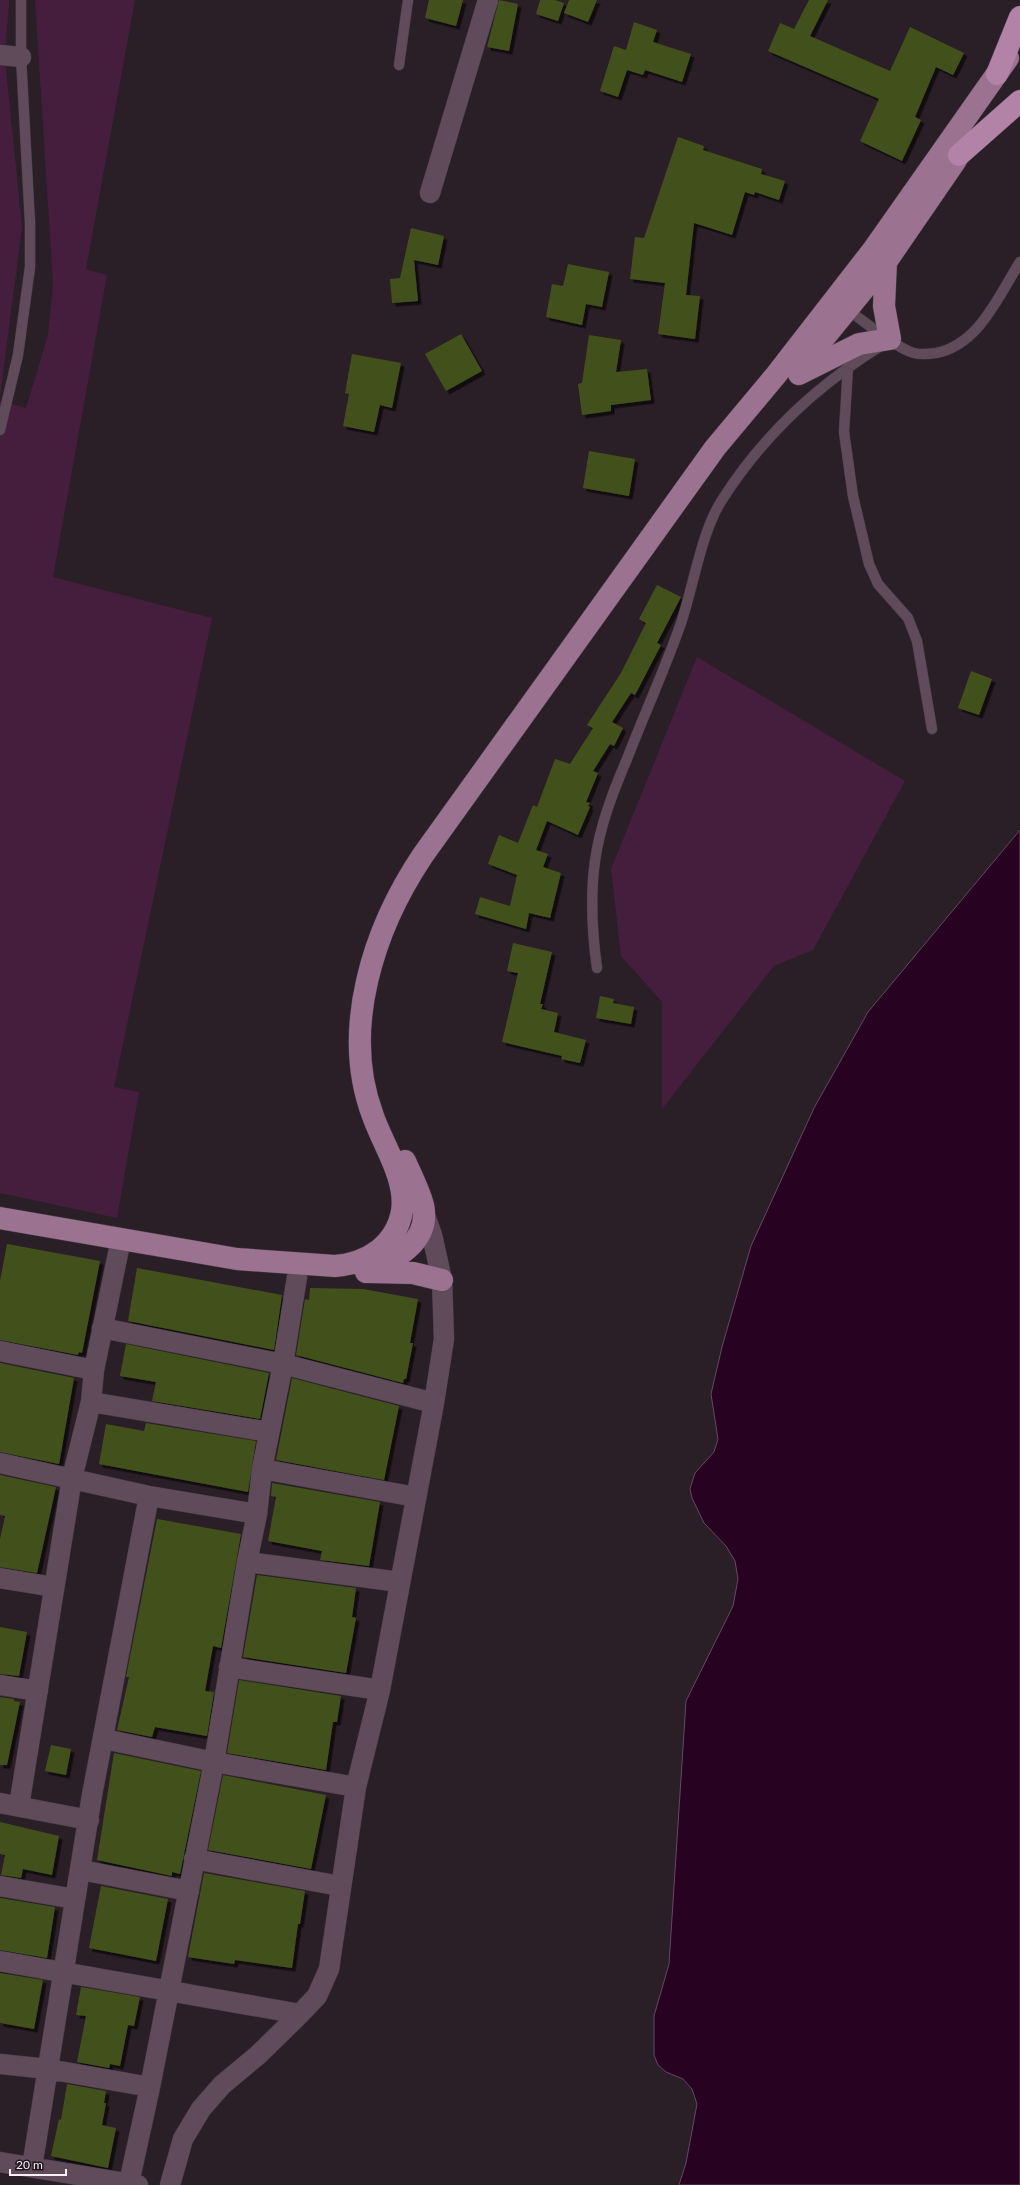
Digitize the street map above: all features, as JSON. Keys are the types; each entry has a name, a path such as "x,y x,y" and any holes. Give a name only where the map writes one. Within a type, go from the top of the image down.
{"highway":[{"path":"997,74 1020,17"},
{"path":"959,155 1020,101"}],"main road":[{"path":"415,1201 396,1173 367,1097 362,1071 361,1043 364,996 372,960 393,905 423,855 715,448 776,375 873,250 1020,43"},
{"path":"367,1272 384,1264 408,1249 420,1233 415,1201 378,1093 372,1053 372,1026 378,989 384,960 399,919 420,881 575,669 723,458 848,310 886,262 1020,66"},
{"path":"791,378 859,344 890,339 884,306 886,262"},
{"path":"237,1260 335,1266 362,1261 384,1246 392,1236 402,1211 415,1201"},
{"path":"0,1218 237,1260 296,1277 332,1279 367,1272 413,1273 442,1280"}],"street":[{"path":"430,193 488,0"},
{"path":"0,55 21,57"},
{"path":"170,2185 184,2139 201,2109 222,2085 258,2056 317,1996 330,1969 340,1886 356,1787 380,1690 434,1402 444,1339 442,1280 436,1250 415,1201"},
{"path":"89,1820 9,1805 38,1690 72,1478 91,1402 94,1370 121,1239"},
{"path":"0,2162 32,2167 70,2179 133,2184 150,2087 214,1762 247,1562 257,1514 262,1469 283,1364 296,1277"},
{"path":"102,1328 283,1364 434,1402"},
{"path":"0,1351 94,1370"},
{"path":"91,1402 269,1432"},
{"path":"0,1463 149,1496 257,1514"},
{"path":"262,1469 416,1497"},
{"path":"32,2167 65,1971 75,1899 149,1496"},
{"path":"247,1562 400,1582"},
{"path":"0,1578 54,1587"},
{"path":"229,1667 380,1690"},
{"path":"0,1685 38,1690"},
{"path":"104,1739 214,1762 356,1787"},
{"path":"194,1859 340,1886"},
{"path":"81,1870 189,1891"},
{"path":"0,1886 75,1899"},
{"path":"0,1961 65,1971 300,2014"},
{"path":"0,2064 48,2070 150,2087"}],"lane":[{"path":"0,430 18,355 30,267 30,223 21,57 21,0"},
{"path":"399,65 408,0"},
{"path":"848,310 914,354 943,351 956,346 975,332 1020,262"},
{"path":"597,968 592,914 592,887 595,860 607,807 680,626 712,522 723,498 765,441 807,399 848,367 890,339"},
{"path":"848,367 844,432 858,517 873,574 885,592 900,608 913,629 917,641 932,729"}],"shaded area":[{"path":"0,0 9,0 5,59 22,227 0,397"},
{"path":"35,0 135,0 86,269 107,275 53,577 212,618 114,1087 139,1092 117,1218 0,1193 0,401 26,408 48,335 53,284"},
{"path":"697,657 905,781 813,950 774,966 662,1109 662,1002 621,956 611,869"},
{"path":"1020,830 1020,2185 679,2185 686,2163 697,2104 692,2089 683,2079 666,2072 658,2065 654,2055 654,2016 669,1964 686,1701 733,1606 738,1579 735,1561 726,1546 704,1523 692,1498 690,1489 695,1473 714,1452 718,1439 711,1394 722,1347 751,1246 814,1108 868,1012"}],"building":[{"path":"429,0 463,0 456,26 425,18"},
{"path":"499,0 518,4 509,51 487,47"},
{"path":"540,0 555,0 564,3 558,21 536,14"},
{"path":"569,0 597,0 588,22 564,13"},
{"path":"809,0 828,0 810,36 890,71 910,27 964,53 953,75 936,67 915,117 921,120 902,161 860,141 879,99 768,51 780,23 794,29"},
{"path":"634,22 657,30 653,42 691,54 682,82 645,70 643,75 627,70 618,97 600,91 614,46 626,50"},
{"path":"678,137 704,146 703,150 762,169 761,174 785,181 779,200 755,192 754,195 745,192 732,235 694,223 686,295 700,296 695,339 658,334 665,283 630,279 635,237 644,238"},
{"path":"411,228 444,236 438,265 414,260 418,301 392,303 390,279 400,278"},
{"path":"568,264 609,272 602,307 586,304 582,325 546,317 552,284 563,286"},
{"path":"461,334 482,371 446,391 425,354"},
{"path":"589,335 621,340 616,372 647,369 651,400 611,405 611,411 582,415 578,384 582,383"},
{"path":"352,354 401,363 392,408 380,405 374,432 343,426 349,394 345,393"},
{"path":"589,451 635,459 629,496 583,488"},
{"path":"657,585 681,597 657,643 661,645 635,695 631,693 612,722 623,728 614,746 610,744 593,771 598,773 586,802 590,803 588,806 590,807 578,835 547,821 536,850 548,854 543,867 561,873 550,918 529,913 526,929 475,914 480,897 510,906 517,875 488,864 499,835 518,843 533,805 537,807 555,759 570,764 593,728 587,725 621,673 646,623 639,619"},
{"path":"971,671 992,679 979,715 958,708"},
{"path":"513,943 552,952 540,1004 543,1004 541,1009 558,1013 554,1032 586,1040 580,1063 561,1059 562,1056 502,1042 518,973 507,971"},
{"path":"600,996 614,999 613,1003 634,1007 631,1024 596,1018"},
{"path":"7,1244 100,1261 82,1353 79,1352 78,1355 0,1340 0,1281"},
{"path":"137,1268 282,1295 274,1350 128,1321"},
{"path":"310,1288 363,1289 418,1299 410,1343 413,1343 406,1379 404,1379 403,1383 296,1355 305,1299 309,1300"},
{"path":"126,1344 269,1373 260,1419 152,1401 156,1382 120,1376"},
{"path":"0,1363 74,1378 59,1464 0,1452"},
{"path":"292,1378 399,1406 384,1480 276,1460"},
{"path":"146,1423 256,1441 248,1492 99,1464 106,1424 144,1431"},
{"path":"0,1475 56,1487 37,1573 0,1567 0,1539 5,1516 0,1515"},
{"path":"272,1483 380,1502 369,1566 320,1560 322,1551 268,1541 276,1497 271,1496"},
{"path":"157,1519 241,1534 221,1648 213,1646 205,1691 214,1692 207,1736 155,1727 152,1737 117,1730 129,1677 126,1677"},
{"path":"257,1575 356,1588 352,1617 356,1618 346,1673 243,1657"},
{"path":"0,1627 27,1632 19,1676 0,1674"},
{"path":"239,1680 341,1696 337,1722 333,1722 326,1770 227,1753"},
{"path":"0,1697 14,1699 14,1701 20,1702 7,1765 0,1765"},
{"path":"51,1745 71,1749 66,1775 45,1771"},
{"path":"114,1753 201,1771 180,1874 172,1872 172,1876 97,1860"},
{"path":"223,1775 326,1795 311,1869 208,1850"},
{"path":"0,1822 59,1836 52,1875 23,1869 21,1878 1,1875 5,1855 0,1854"},
{"path":"204,1873 305,1891 300,1924 298,1924 292,1968 235,1960 234,1964 188,1957"},
{"path":"101,1886 168,1899 156,1961 89,1948"},
{"path":"0,1898 55,1907 47,1958 0,1950"},
{"path":"0,1973 43,1980 34,2029 0,2023"},
{"path":"81,1987 140,1997 134,2026 128,2025 120,2066 110,2064 109,2068 77,2062 86,2016 76,2015"},
{"path":"67,2084 106,2091 104,2103 106,2103 102,2125 116,2128 108,2168 51,2156 59,2119 61,2120"}]}
